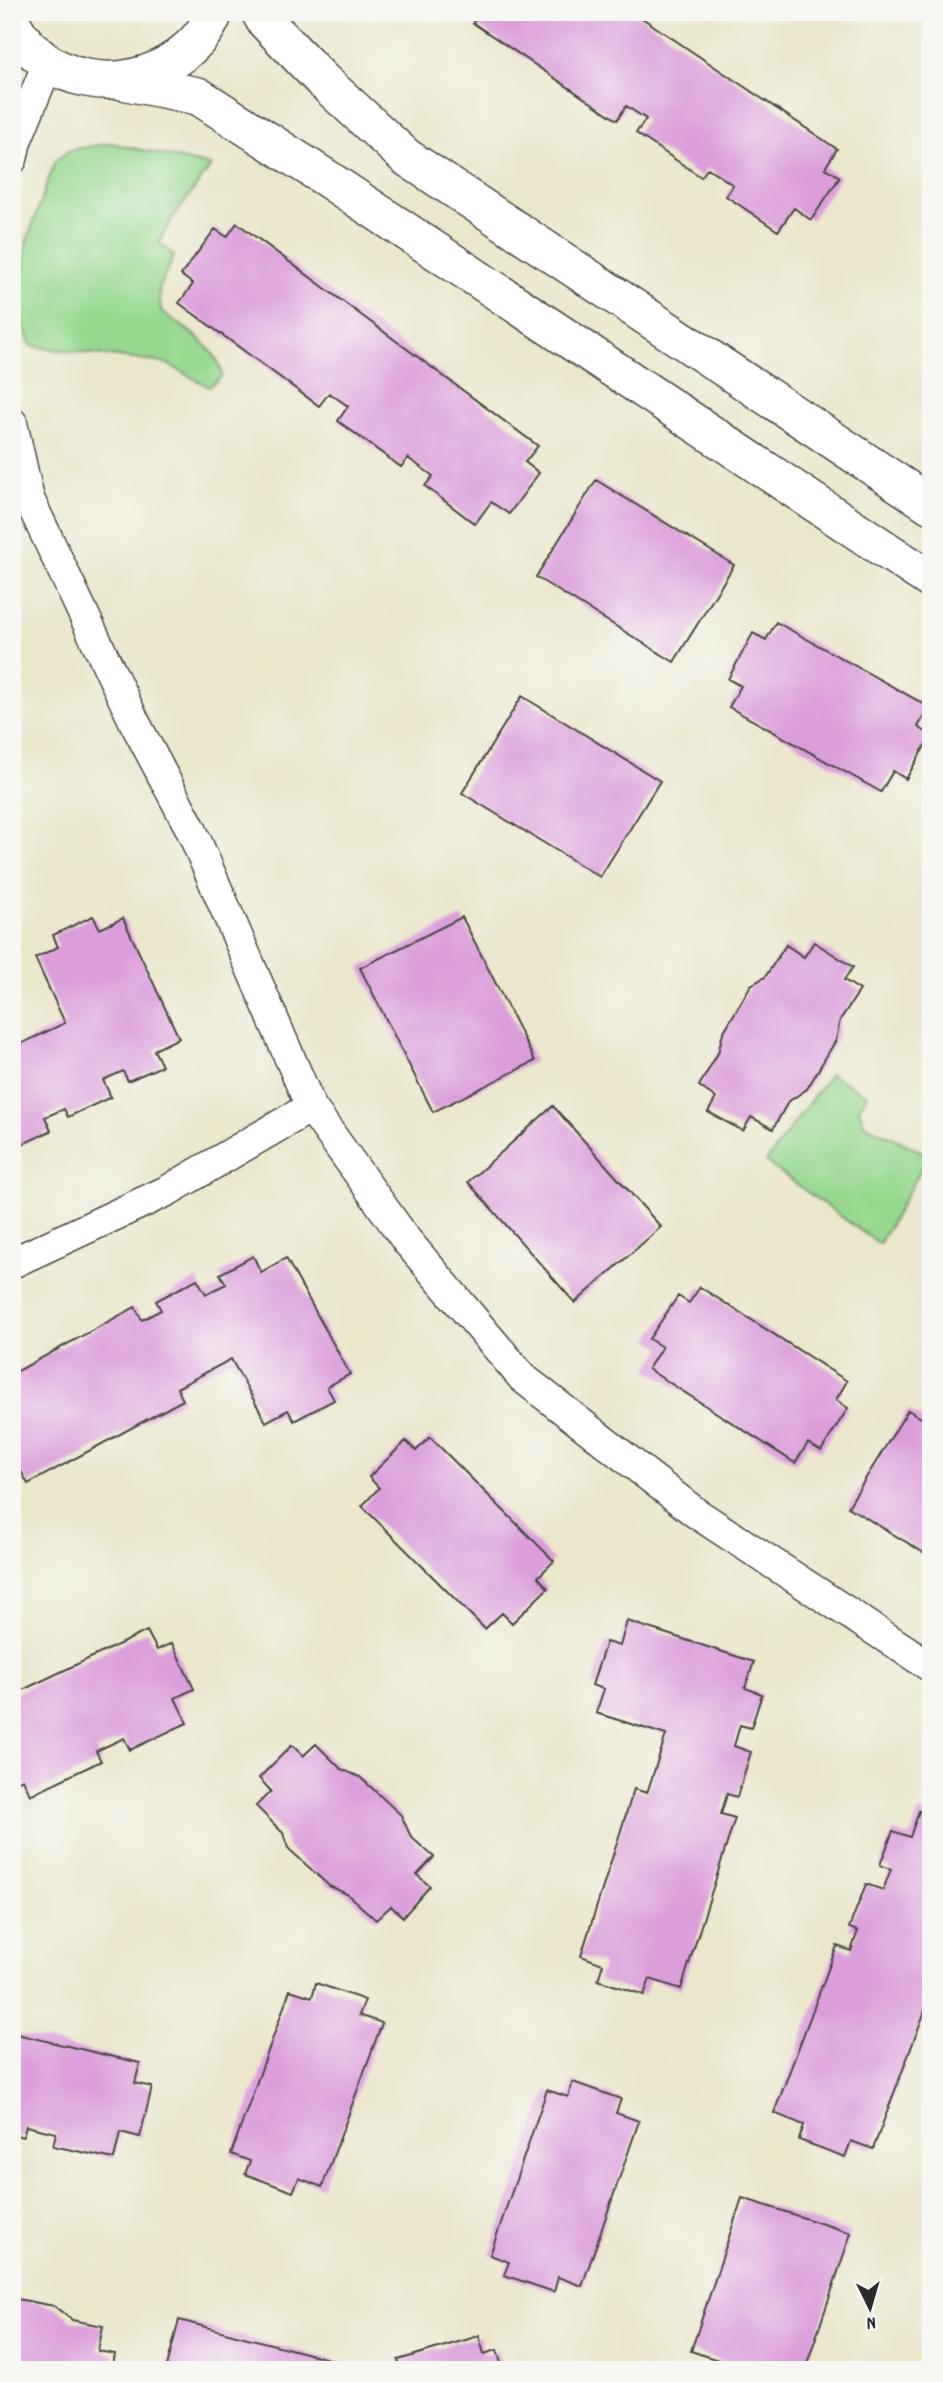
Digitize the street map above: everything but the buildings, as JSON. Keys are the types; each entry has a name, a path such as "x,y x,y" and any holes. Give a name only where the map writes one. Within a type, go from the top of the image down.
{"street":[{"path":"122,81 160,70 189,49 214,12"},
{"path":"260,12 265,21 322,80 406,157 931,505"},
{"path":"12,23 19,37 48,63 83,78 122,81 198,96 326,178 931,580"},
{"path":"12,159 16,141 48,63"},
{"path":"12,423 29,499 135,723 191,829 311,1107 407,1241 523,1378 696,1513 931,1667"},
{"path":"12,1263 167,1191 311,1107"}],"green space":[{"path":"111,143 211,166 172,219 159,242 174,256 159,288 161,311 199,339 214,356 222,376 209,387 166,363 31,346 19,311 27,241 55,161 70,150"},
{"path":"830,1074 867,1095 859,1109 864,1124 929,1155 879,1244 766,1162"}]}
